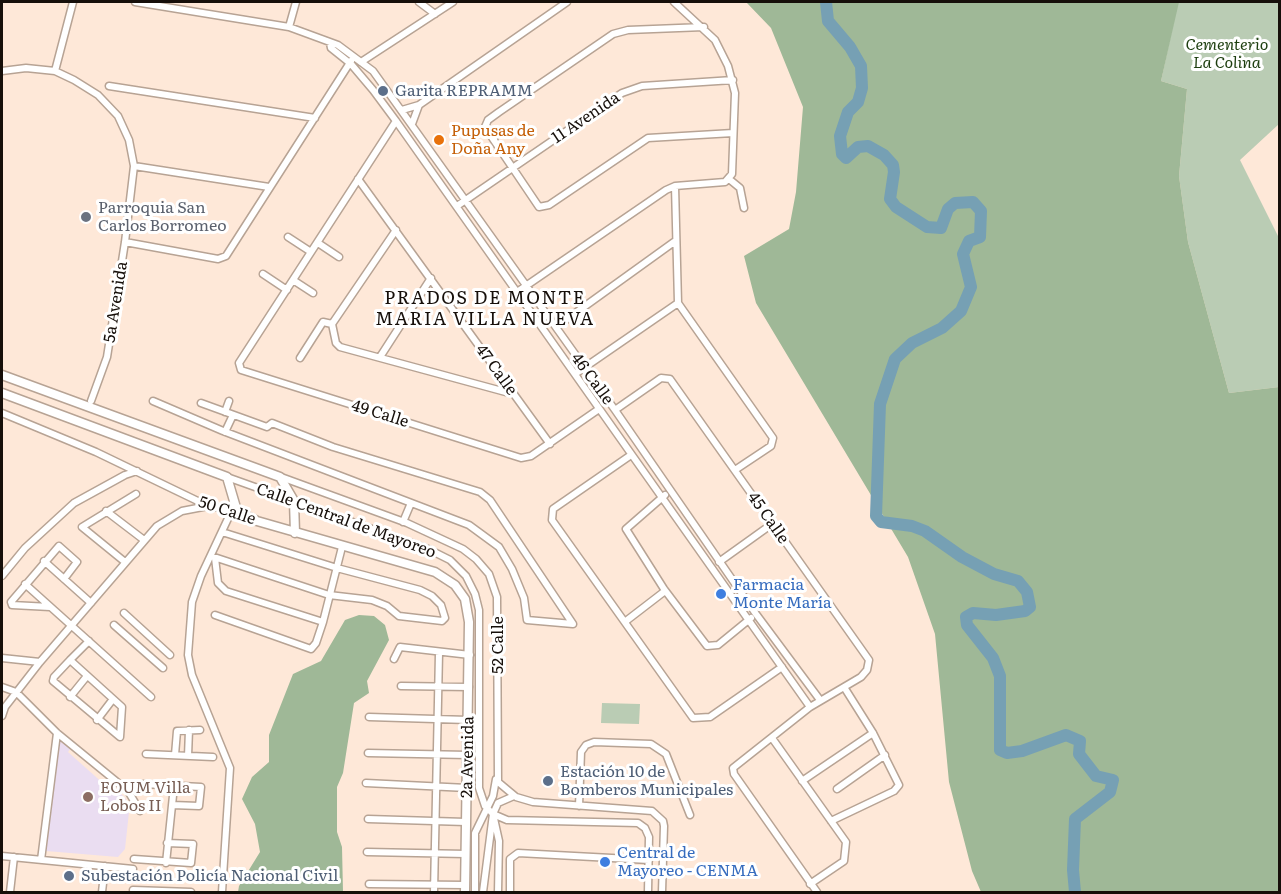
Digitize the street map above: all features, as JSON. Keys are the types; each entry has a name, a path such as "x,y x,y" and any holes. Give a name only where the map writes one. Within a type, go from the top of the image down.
{"main road":[{"name":"Calle Central de Mayoreo","path":"2,375 280,477"},
{"name":"Calle Central de Mayoreo","path":"2,393 227,477"},
{"path":"227,477 235,511"},
{"path":"280,477 294,501 296,533"},
{"name":"50 Calle","path":"235,511 296,533 445,577 465,598 470,622"},
{"name":"2a Avenida","path":"465,889 470,622"}],"street":[{"path":"2,71 26,68 55,71 73,2"},
{"name":"46 Calle","path":"135,2 289,27 330,43 350,54 383,82 615,410 719,562 820,700"},
{"path":"289,27 296,2"},
{"path":"420,2 435,14"},
{"path":"362,62 453,2"},
{"path":"402,110 419,105 567,2"},
{"path":"518,292 666,190 675,186 724,182 730,176 734,133 733,80 723,53 704,27 674,2"},
{"path":"704,27 628,30 613,34 499,112 488,120 485,127 539,207 549,205 648,138 734,133"},
{"name":"46 Calle","path":"330,43 331,48 351,64 396,121 810,707"},
{"path":"125,242 218,259 226,256 351,64 350,54"},
{"name":"5a Avenida","path":"55,71 98,95 118,116 129,140 134,166 107,357 91,401"},
{"name":"11 Avenida","path":"457,206 622,93 632,89 733,80"},
{"path":"109,86 315,118"},
{"path":"412,123 419,105"},
{"path":"263,274 287,290 396,121"},
{"path":"134,166 269,187"},
{"path":"730,176 740,188 744,208"},
{"name":"47 Calle","path":"358,179 550,444"},
{"path":"675,186 674,242 678,303 773,438 771,446 735,470"},
{"path":"396,230 332,324 334,337 340,347 513,394"},
{"path":"288,237 311,252"},
{"path":"556,327 674,242"},
{"path":"318,243 339,257"},
{"path":"380,357 431,278"},
{"path":"293,280 313,293"},
{"name":"49 Calle","path":"287,290 239,363 241,370 526,458 550,444"},
{"path":"576,374 678,303"},
{"path":"300,358 322,322 332,324"},
{"name":"45 Calle","path":"615,410 666,377 670,379 869,660 867,670 861,677 844,687"},
{"path":"225,412 229,400"},
{"path":"153,401 225,432 469,525 499,547 512,569 524,598 527,620 573,624 490,500 480,492 333,447 272,423 267,427 201,403"},
{"path":"550,444 599,409"},
{"name":"50 Calle","path":"2,413 137,471 208,506 235,511"},
{"path":"225,432 232,415"},
{"path":"631,454 553,510 552,520 693,718 699,720 710,717 782,667"},
{"path":"2,576 25,548 74,503 125,475 137,471"},
{"name":"Calle Central de Mayoreo","path":"227,477 428,549 450,560 466,576 476,594 479,610 479,788 486,807"},
{"name":"52 Calle","path":"280,477 403,522 463,549 489,574 494,586 499,621 497,775 493,796 475,833 475,892"},
{"path":"670,491 626,529 665,591 703,643 711,647 718,645 756,614"},
{"path":"125,562 82,527 135,494"},
{"path":"403,522 411,503"},
{"path":"2,716 16,692 40,662 157,526 174,514 208,506"},
{"path":"222,892 230,768 192,675 188,655 192,602 201,576 213,557 222,532 235,511"},
{"path":"106,512 144,540"},
{"path":"719,562 772,524"},
{"path":"213,557 329,595 372,600 387,606 399,616 442,621 445,618 441,604 432,596 222,532"},
{"path":"51,607 12,605 11,602 59,546 77,563 64,579"},
{"path":"214,615 311,648 316,644 323,622 342,547"},
{"path":"213,557 218,583 226,591 323,622"},
{"path":"44,561 91,603"},
{"path":"25,584 151,697"},
{"path":"626,621 665,591"},
{"path":"124,613 170,655"},
{"path":"114,624 163,668"},
{"path":"70,660 122,707 120,737 53,681 70,660 89,641"},
{"path":"151,657 159,645"},
{"path":"394,659 400,647 439,653 470,654"},
{"path":"434,889 439,653"},
{"path":"2,658 40,662"},
{"path":"70,697 87,676"},
{"path":"400,686 469,687"},
{"path":"2,687 16,692 57,733 128,791 140,811"},
{"path":"817,892 734,774 736,763 810,707 844,687 873,733 899,785 894,791 831,820"},
{"path":"97,720 113,699"},
{"path":"369,717 468,720"},
{"path":"188,756 189,730"},
{"path":"175,755 177,731 200,730"},
{"path":"41,860 57,733"},
{"path":"802,781 873,733"},
{"path":"772,738 846,842 847,850 844,861 810,884"},
{"path":"579,806 581,752 586,745 594,742 651,744 666,754 690,815"},
{"path":"176,747 188,749"},
{"path":"368,753 468,755"},
{"path":"146,754 213,757"},
{"path":"837,789 885,755"},
{"path":"497,775 502,788 514,796 554,804 639,808 652,811 659,816 664,826 662,892"},
{"path":"366,783 467,788"},
{"path":"143,784 201,787 201,804 196,806 172,805"},
{"path":"165,863 174,786"},
{"path":"483,892 493,814 498,803 514,796"},
{"path":"552,820 554,804"},
{"path":"486,807 493,814 507,820 632,821 642,825 649,837 648,892"},
{"path":"493,814 499,841 498,892"},
{"path":"368,819 466,822"},
{"path":"134,859 165,863 191,863 193,854 190,843 167,843"},
{"path":"367,852 466,854"},
{"path":"510,892 510,859 518,853 649,860"},
{"path":"2,856 133,869"},
{"path":"10,892 14,857"},
{"path":"102,892 105,866"},
{"path":"369,884 465,889"},
{"path":"133,890 191,892"}],"shaded area":[{"name":"EOUM Villa Lobos II","path":"57,739 105,785 109,781 126,799 129,812 125,849 118,857 46,851"}],"green space":[{"path":"746,2 1179,2 1161,81 1187,89 1179,176 1188,242 1229,393 1279,387 1279,892 981,892 972,871 949,782 935,634 908,557 756,303 744,256 789,229 796,192 803,107 771,28"},
{"name":"Cementerio La Colina","path":"1178,2 1279,2 1279,124 1240,160 1279,238 1279,387 1229,393 1188,242 1179,176 1187,89 1161,81"},
{"path":"359,615 374,616 385,625 389,640 367,681 369,693 354,703 343,773 337,787 337,832 342,847 343,892 238,892 239,886 260,852 255,824 242,799 252,777 269,762 269,735 293,674 321,661 345,620"},
{"path":"602,703 640,704 639,724 601,723"}],"waterway":[{"path":"826,2 828,21 850,47 861,66 862,88 858,102 848,112 840,136 842,154 846,158 858,147 868,146 884,155 893,165 894,172 890,199 896,207 927,227 941,228 948,209 955,203 973,202 981,211 980,237 969,241 963,254 971,287 961,311 942,328 912,343 895,359 880,404 876,516 881,522 912,526 925,531 962,557 994,574 1018,581 1027,592 1030,607 1025,611 996,615 973,613 966,617 967,625 993,658 1000,676 1000,750 1007,753 1022,751 1066,735 1080,741 1079,754 1096,776 1113,780 1110,792 1075,819 1073,870 1075,892"}],"place":[{"name":"Garita REPRAMM","path":"383,91"},
{"name":"Pupusas de Doña Any","path":"439,140"},
{"name":"Parroquia San Carlos Borromeo","path":"86,217"},
{"name":"Farmacia Monte María","path":"721,594"},
{"name":"Estación 10 de Bomberos Municipales","path":"548,781"},
{"name":"EOUM Villa Lobos II","path":"88,797"},
{"name":"Central de Mayoreo - CENMA","path":"605,862"},
{"name":"Subestación Policía Nacional Civil","path":"69,876"}],"district":[{"name":"PRADOS DE MONTE MARIA VILLA NUEVA","path":"485,309"}]}
